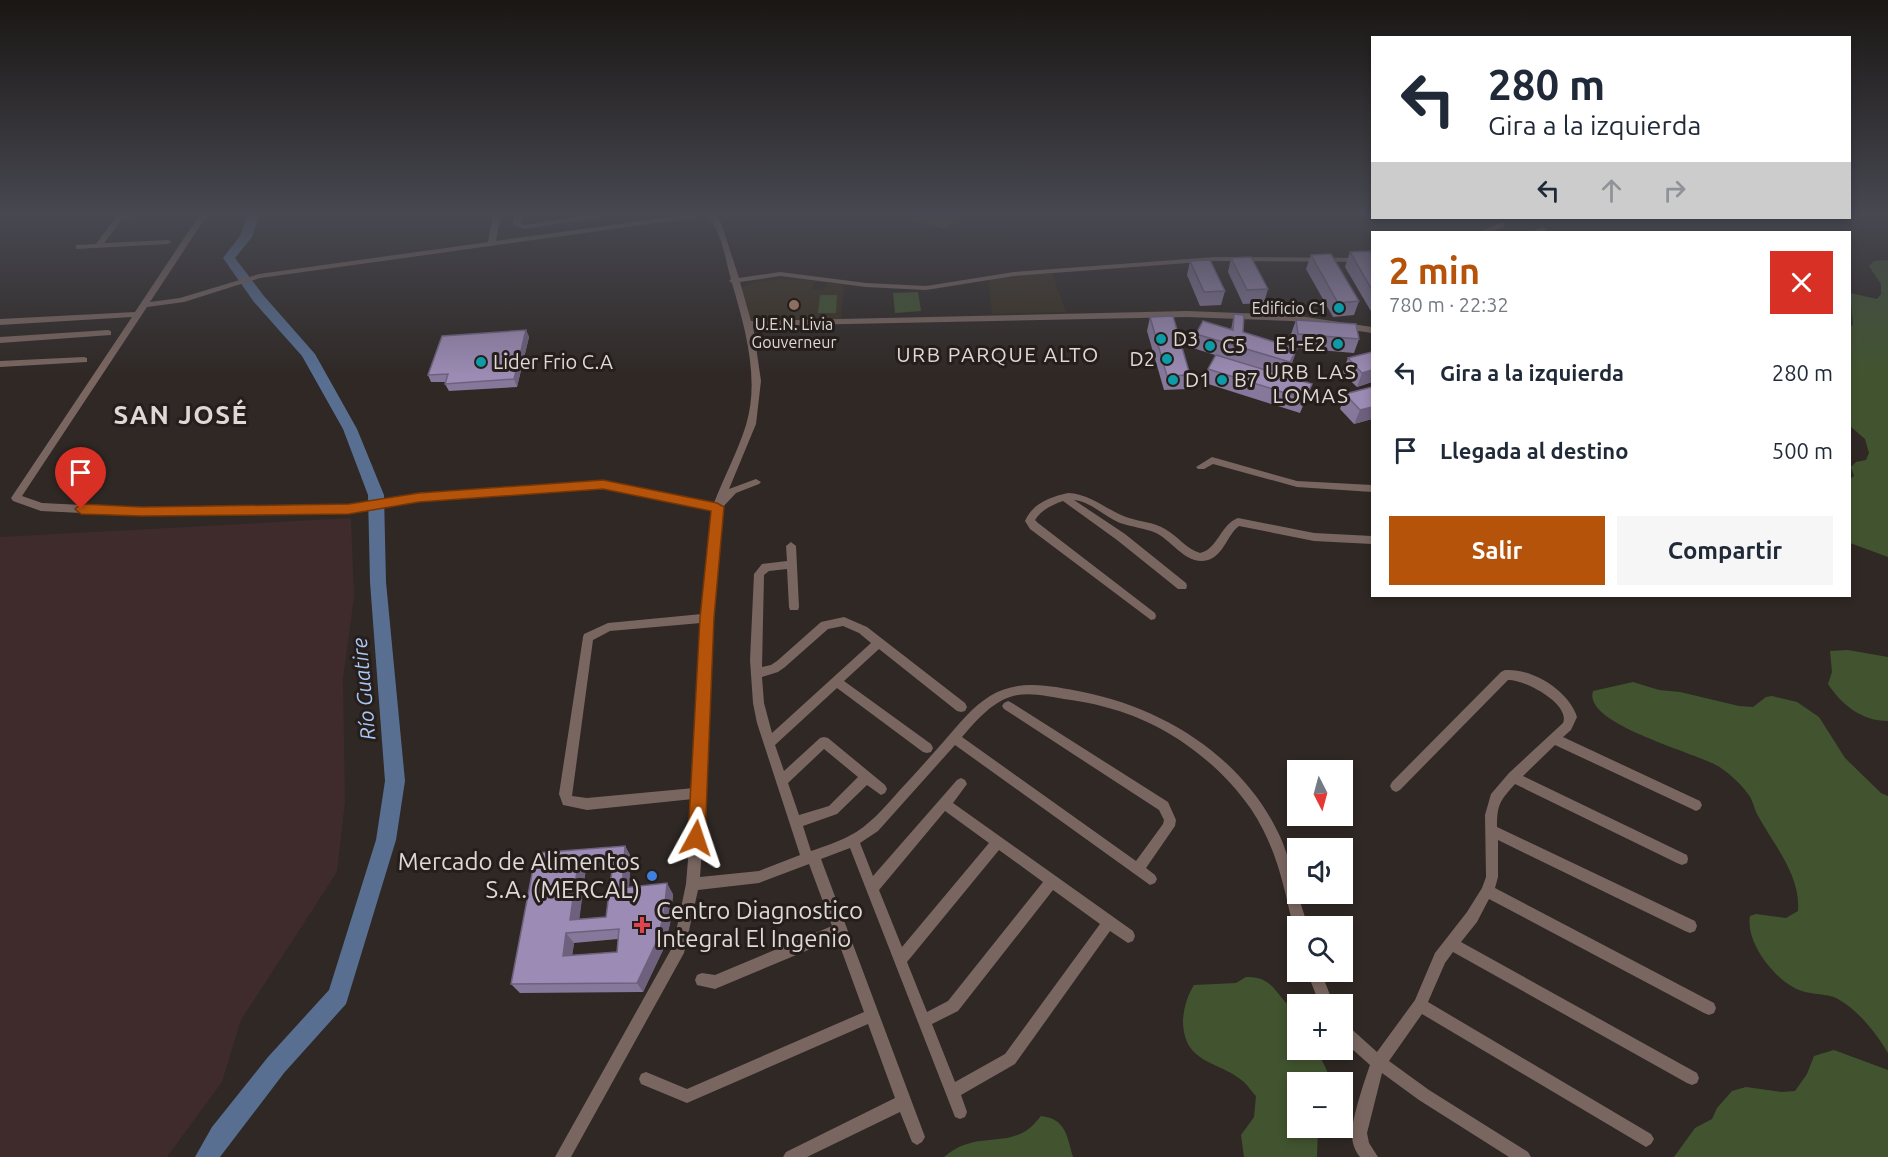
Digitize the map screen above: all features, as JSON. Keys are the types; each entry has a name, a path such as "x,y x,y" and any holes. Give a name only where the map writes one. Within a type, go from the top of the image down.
{"street":[{"path":"168,268 16,498 41,507 142,512 360,507 390,502 603,485 717,507"},
{"path":"144,305 181,300 259,276 314,268"},
{"path":"563,1157 679,948 693,884 700,793 707,618 717,507 754,413 757,381 748,324 730,268"},
{"path":"734,281 780,274 866,285 926,288 971,279 1105,268"},
{"path":"1,323 138,314"},
{"path":"748,324 1187,314 1293,318 1371,330"},
{"path":"0,340 108,333"},
{"path":"0,364 84,360"},
{"path":"1201,467 1212,460 1297,484 1371,489"},
{"path":"717,507 733,491 756,482"},
{"path":"1066,496 1068,501 1121,537 1182,586"},
{"path":"1151,616 1031,523 1030,518 1054,499 1066,496 1087,498 1120,519 1157,529 1188,553 1199,557 1212,553 1231,525 1238,522 1314,537 1371,540"},
{"path":"791,546 794,607"},
{"path":"792,564 766,567 759,572 757,707 810,857 840,930 870,1016 917,1137"},
{"path":"700,793 587,804 567,801 565,794 588,637 608,627 707,618"},
{"path":"758,673 774,669 832,622 852,622 961,707"},
{"path":"769,743 879,642"},
{"path":"1370,1157 1362,1147 1359,1133 1379,1062 1420,1005 1440,958 1472,917 1492,877 1492,804 1513,777 1570,722 1568,708 1525,677 1508,674 1501,677 1396,786"},
{"path":"837,682 927,747"},
{"path":"693,884 759,877 853,841 874,827 985,705 1016,690 1092,698 1143,713 1209,755 1229,773 1258,809 1277,846 1298,916"},
{"path":"1008,706 1164,806 1170,820 1169,826 1138,869"},
{"path":"954,738 1150,879"},
{"path":"1554,739 1696,804"},
{"path":"782,781 824,742 882,789"},
{"path":"797,822 833,810 867,777"},
{"path":"1513,777 1682,859"},
{"path":"872,888 961,784"},
{"path":"945,804 1128,936"},
{"path":"1492,831 1690,926"},
{"path":"853,841 960,1112"},
{"path":"900,960 998,842"},
{"path":"924,1021 953,1006 1052,881"},
{"path":"1487,891 1710,1008"},
{"path":"952,1092 1010,1059 1109,922"},
{"path":"702,980 715,982 840,930"},
{"path":"1451,944 1692,1078"},
{"path":"1420,1005 1646,1139"},
{"path":"646,1079 687,1096 870,1016"},
{"path":"1353,1041 1424,1095 1523,1157"},
{"path":"792,1157 904,1102"}],"shaded area":[{"path":"1052,273 1066,312 992,314 988,278"},
{"name":"U.E.N. Livia Gouverneur","path":"781,279 815,281 812,289 824,290 828,283 844,285 841,319 751,321 741,288 752,283"},
{"path":"351,518 354,597 343,679 345,802 337,872 241,1020 222,1082 167,1157 0,1157 0,537"}],"green space":[{"path":"1870,268 1888,268 1888,557 1851,543 1851,478 1854,476 1851,467 1856,462 1866,460 1869,453 1865,439 1851,427 1851,327 1853,324 1851,293 1877,299 1881,294 1881,284"},
{"path":"918,292 921,311 895,313 893,293"},
{"path":"820,295 837,295 836,313 818,313"},
{"path":"1848,650 1888,657 1888,721 1861,715 1846,705 1828,684 1832,672 1830,651"},
{"path":"1633,682 1659,690 1680,692 1739,706 1753,707 1766,697 1772,696 1797,702 1819,717 1845,758 1881,793 1888,796 1888,1053 1866,1023 1846,1004 1834,997 1792,987 1765,961 1752,938 1750,916 1756,914 1786,918 1798,911 1798,898 1791,872 1757,814 1750,796 1732,777 1709,762 1623,726 1605,715 1594,703 1593,691"},
{"path":"1246,977 1264,980 1270,984 1287,1004 1287,1060 1322,1060 1328,1072 1287,1072 1287,1138 1318,1138 1317,1157 1244,1157 1241,1135 1254,1117 1256,1096 1244,1082 1204,1060 1189,1046 1183,1020 1188,998 1194,985 1236,983"},
{"path":"1834,1050 1888,1070 1888,1157 1674,1157 1695,1128 1712,1119 1717,1108 1732,1091 1746,1087 1782,1092 1795,1091 1807,1074 1814,1056"},
{"path":"1041,1116 1061,1125 1073,1157 944,1157 955,1149 976,1142 1015,1136 1028,1129"}],"building":[{"path":"1193,268 1214,268 1225,291 1204,292"},
{"path":"1236,268 1257,268 1268,289 1247,290"},
{"path":"1318,268 1339,268 1359,301 1338,303"},
{"path":"1359,268 1371,268 1371,288"},
{"path":"1234,314 1244,315 1243,332 1297,349 1290,362 1196,334 1203,321 1233,330"},
{"path":"1173,316 1190,375 1167,376 1150,317"},
{"path":"1296,320 1356,324 1359,339 1298,334"},
{"name":"Lider Frio C.A","path":"526,330 514,379 445,384 448,374 428,375 442,336"},
{"path":"1371,352 1371,370 1362,373 1348,358"},
{"path":"1216,355 1312,384 1305,399 1208,369"},
{"path":"1371,387 1371,407 1360,410 1345,394"},
{"name":"Centro Diagnostico Integral El Ingenio","path":"625,846 622,888 667,883 664,914 657,941 637,983 511,984 536,853","holes":["614,855 606,917 570,920 579,857","619,929 617,952 563,956 566,933"]}],"waterway":[{"name":"Río Guatire","path":"207,1157 220,1135 276,1065 338,996 386,840 395,781 378,582 376,495 350,429 308,354 259,299 236,268"}],"place":[{"name":"U.E.N. Livia Gouverneur","path":"794,305"},
{"name":"Edificio C1","path":"1339,308"},
{"name":"D3","path":"1161,339"},
{"name":"E1-E2","path":"1338,344"},
{"name":"C5","path":"1210,346"},
{"name":"D2","path":"1167,359"},
{"name":"Lider Frio C.A","path":"481,362"},
{"name":"D1","path":"1173,380"},
{"name":"B7","path":"1222,380"},
{"name":"Mercado de Alimentos S.A. (MERCAL)","path":"652,876"},
{"name":"Centro Diagnostico Integral El Ingenio","path":"642,925"}],"district":[{"name":"URB PARQUE ALTO","path":"998,355"},
{"name":"URB LAS LOMAS","path":"1311,384"},
{"name":"SAN JOSÉ","path":"181,415"}],"route":[{"path":"81,509 142,512 349,509 419,497 603,485 634,489 717,507 707,618 696,838"}]}
